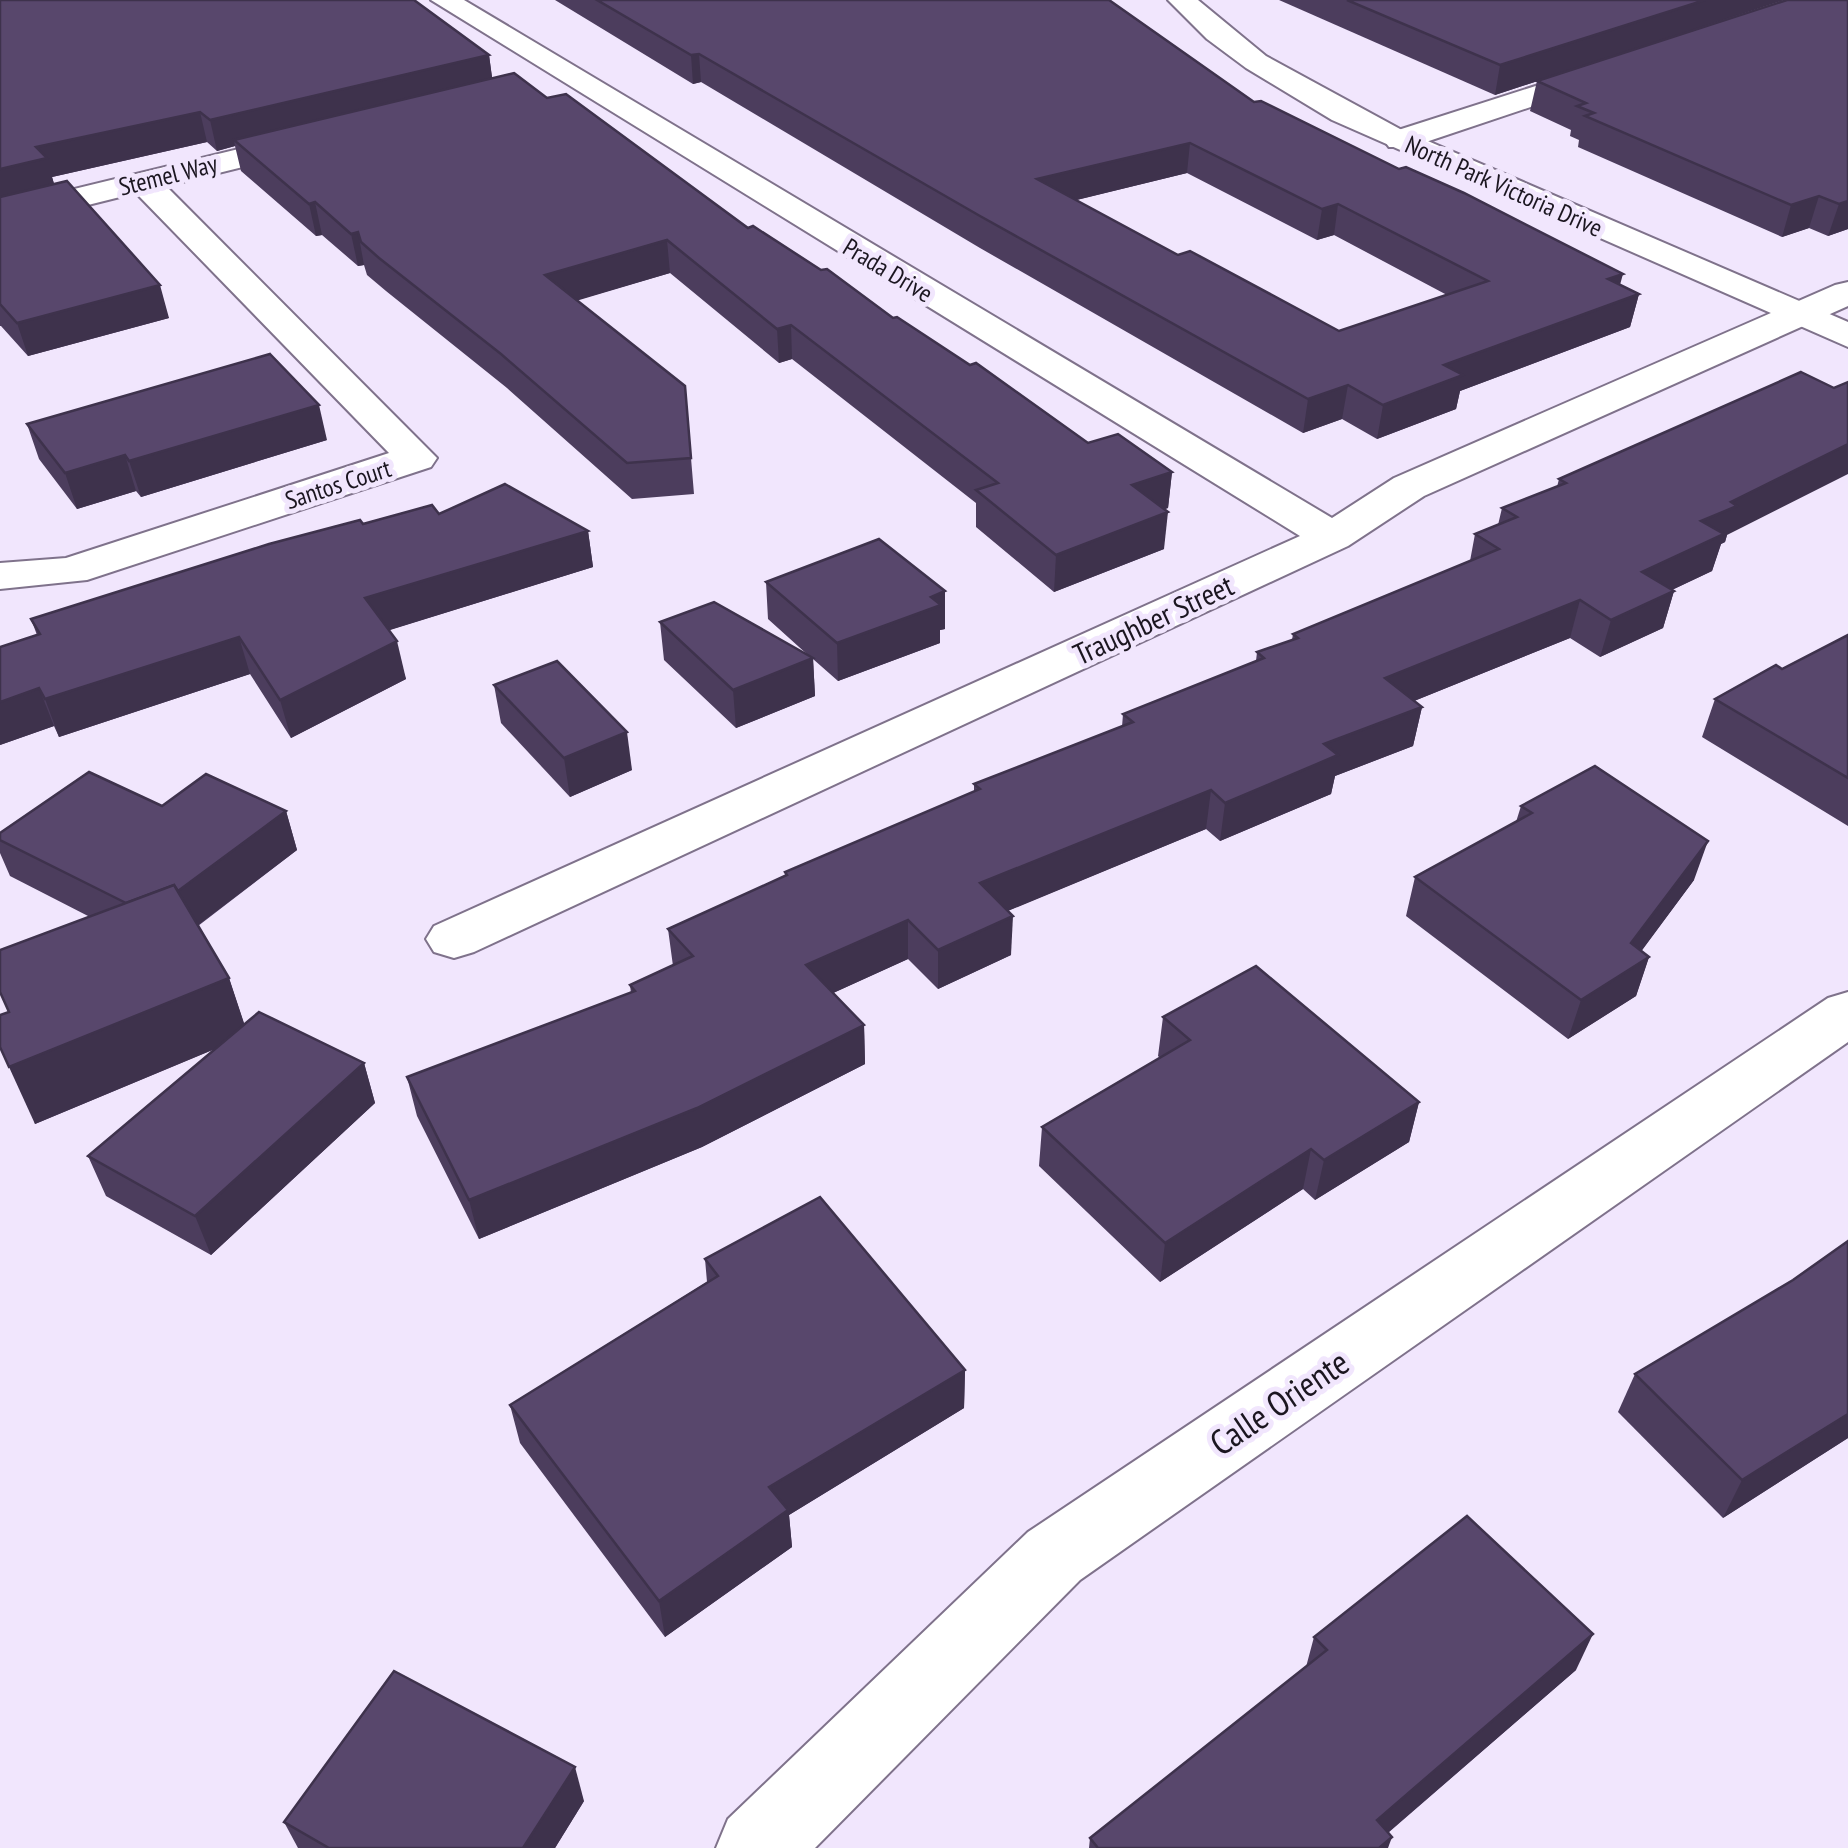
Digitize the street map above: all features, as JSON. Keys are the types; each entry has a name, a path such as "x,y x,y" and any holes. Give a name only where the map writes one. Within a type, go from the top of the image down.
{"street":[{"name":"Prada Drive","path":"444,0 1332,537"},
{"name":"North Park Victoria Drive","path":"1182,0 1213,33 1300,88 1400,140 1848,336"},
{"path":"1400,140 1639,61"},
{"path":"533,87 570,78"},
{"name":"Stemel Way","path":"0,216 346,132"},
{"name":"Santos Court","path":"0,576 71,571 416,458 142,181"},
{"name":"Traughber Street","path":"454,940 1332,537 1409,487 1848,293"},
{"name":"Calle Oriente","path":"757,1848 1054,1556 1848,1013"}],"building":[{"path":"0,0 414,0 489,55 210,120 200,112 36,147 47,158 0,169"},
{"path":"597,0 1109,0 1254,102 1261,101 1399,169 1406,167 1464,193 1623,274 1608,279 1639,294 1444,365 1463,375 1383,405 1348,385 1308,399 699,54 691,55","holes":["1190,143 1322,209 1338,204 1488,281 1339,331 1190,251 1178,255 1037,179"]},
{"path":"1347,0 1705,0 1500,65"},
{"path":"1787,0 1848,0 1848,201 1839,204 1819,196 1791,205 1585,116 1594,113 1577,106 1586,103 1537,81"},
{"path":"514,73 547,98 566,94 748,228 753,226 821,270 827,269 893,318 970,365 976,363 1088,443 1118,434 1172,472 1132,485 1168,512 1056,555 976,490 998,483 791,325 777,329 667,240 545,275 685,386 691,458 627,463 501,354 379,258 361,242 358,232 351,234 315,202 309,204 234,140"},
{"path":"67,181 160,285 17,323 0,304 0,197"},
{"path":"270,354 319,405 129,461 125,455 65,473 27,424"},
{"path":"1801,372 1834,388 1848,382 1848,444 1731,502 1737,506 1701,521 1724,534 1642,572 1674,591 1611,620 1580,600 1385,678 1422,707 1324,744 1338,755 1225,803 1211,790 980,883 1013,916 938,950 908,920 806,965 864,1025 697,1108 469,1200 407,1077 635,991 630,985 693,956 668,929 787,875 785,872 980,789 974,784 1133,722 1123,714 1264,658 1257,652 1298,638 1293,634 1499,549 1475,534 1517,517 1502,508 1566,483 1559,479"},
{"path":"505,484 588,531 365,598 397,641 280,700 239,637 45,699 39,688 0,702 0,647 40,634 31,619 269,544 360,520 363,524 432,505 439,514"},
{"path":"879,539 945,591 931,597 941,605 837,643 766,582"},
{"path":"714,602 813,658 733,690 660,622"},
{"path":"1848,635 1848,778 1715,699 1776,665 1782,669"},
{"path":"557,661 627,732 564,758 494,685"},
{"path":"1595,766 1708,841 1631,943 1649,957 1581,1000 1415,877 1532,813 1521,806"},
{"path":"89,772 162,806 206,774 286,811 178,891 174,885 126,903 0,840 0,833"},
{"path":"174,885 229,978 9,1067 0,1047 0,1015 9,1012 0,992 0,950"},
{"path":"1256,966 1419,1102 1324,1160 1311,1149 1165,1243 1042,1127 1190,1040 1163,1017"},
{"path":"259,1012 364,1063 195,1216 88,1156"},
{"path":"820,1197 965,1370 769,1487 788,1510 659,1601 510,1405 718,1276 705,1259"},
{"path":"1848,1241 1848,1414 1742,1480 1635,1374 1793,1280"},
{"path":"1467,1516 1593,1634 1377,1820 1392,1837 1379,1848 1098,1848 1090,1838 1327,1650 1314,1637"},
{"path":"394,1671 575,1767 523,1848 329,1848 284,1822"}]}
